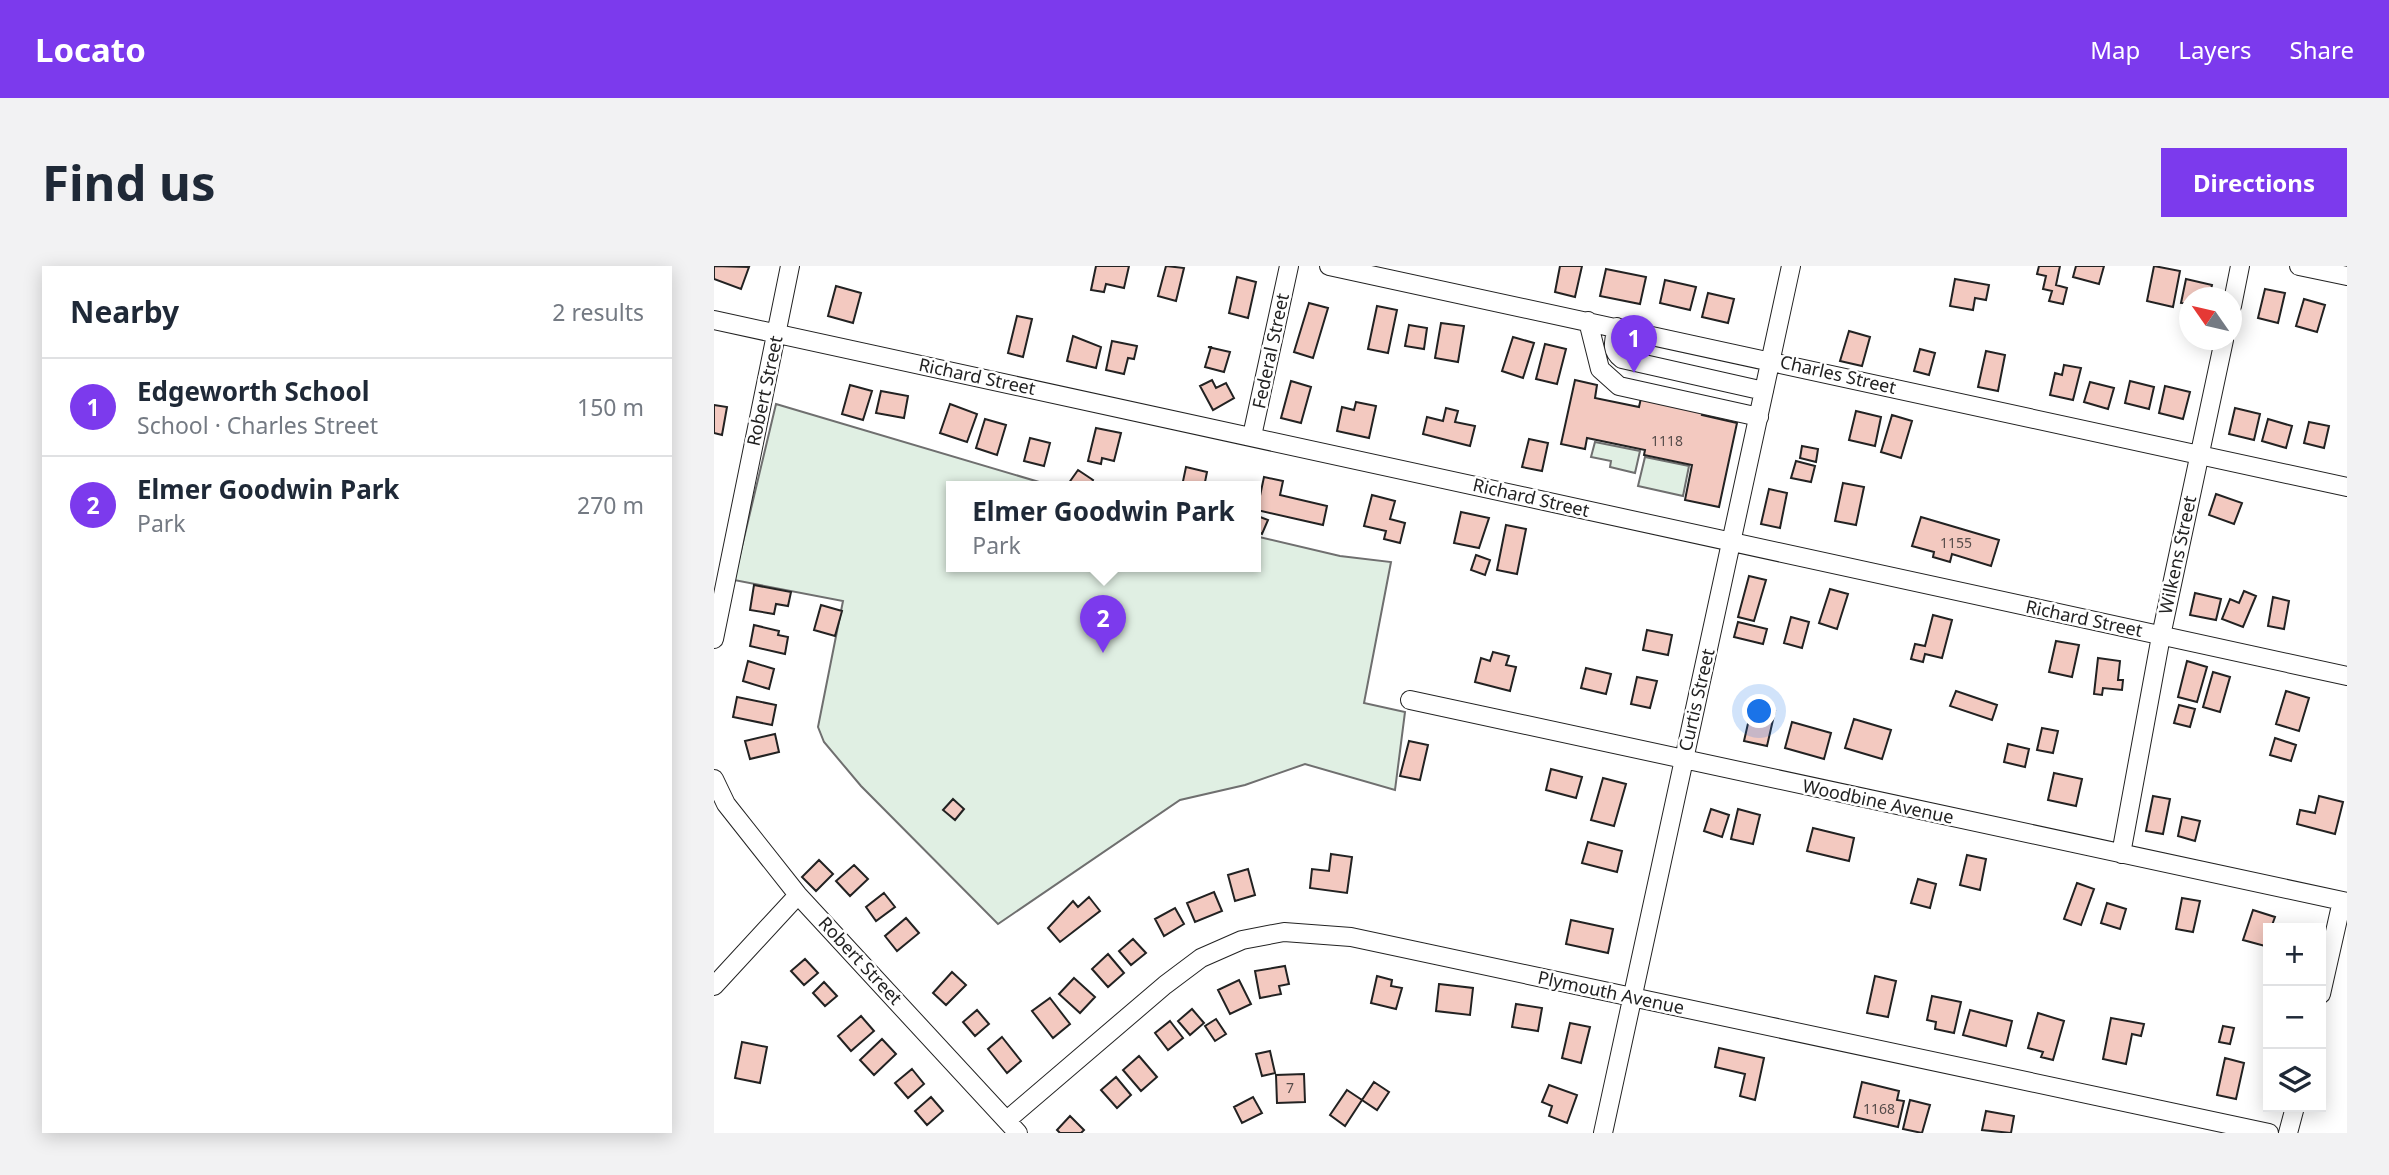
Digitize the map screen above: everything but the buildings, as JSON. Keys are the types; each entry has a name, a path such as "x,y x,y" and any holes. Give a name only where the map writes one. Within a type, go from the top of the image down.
{"street":[{"name":"Robert Street","path":"714,639 716,616 790,266"},
{"name":"Federal Street","path":"1252,436 1289,266"},
{"name":"Charles Street","path":"1329,266 2347,487"},
{"name":"Curtis Street","path":"1603,1133 1791,266"},
{"path":"2235,287 2240,266"},
{"path":"2299,266 2347,276"},
{"name":"Richard Street","path":"714,320 2347,676"},
{"path":"1588,321 1600,369 1619,386 1759,417"},
{"path":"1617,327 1613,346 1615,354 1622,359 1764,391"},
{"name":"Wilkens Street","path":"2121,854 2161,636 2222,350"},
{"name":"Woodbine Avenue","path":"1410,700 2345,902"},
{"name":"Robert Street","path":"714,779 726,804 798,895 1012,1126"},
{"path":"714,986 798,895"},
{"path":"2323,986 2345,902"},
{"name":"Plymouth Avenue","path":"1012,1126 1165,985 1201,958 1242,940 1305,932 1351,937 2269,1133"},
{"path":"2288,1133 2294,1112"}],"green space":[{"path":"776,404 1036,481 946,481 946,572 1261,572 1261,537 1340,556 1391,562 1364,703 1405,712 1395,790 1305,764 1245,785 1180,800 998,924 861,786 824,742 818,727 843,601 734,580"},
{"path":"1595,442 1640,451 1635,473 1610,467 1611,461 1591,457"},
{"path":"1645,457 1689,466 1683,496 1638,486"}],"place":[{"name":"Edgeworth School","path":"1634,373"},
{"name":"Elmer Goodwin Park","path":"1103,653"}]}
